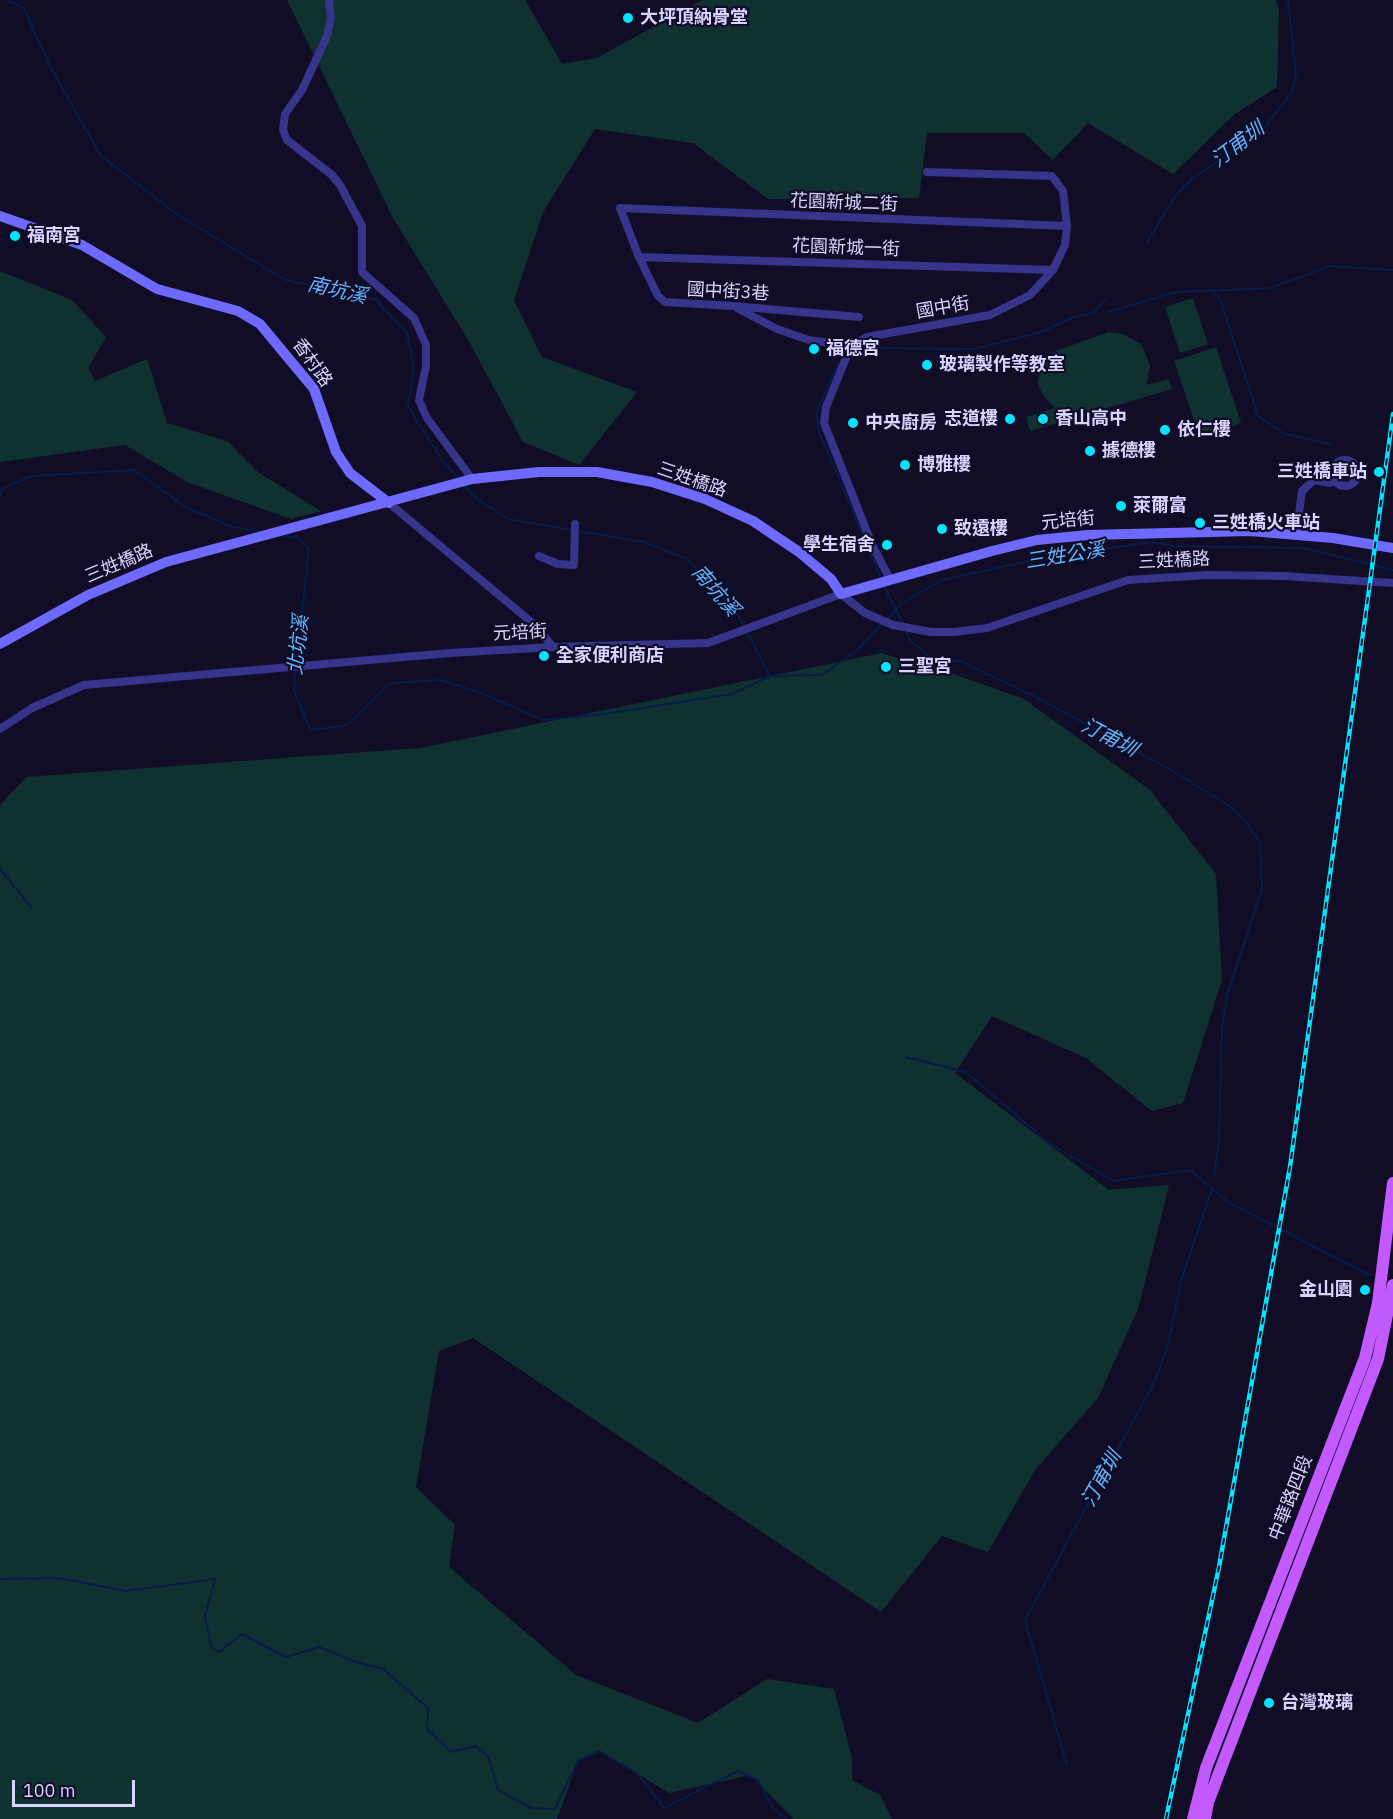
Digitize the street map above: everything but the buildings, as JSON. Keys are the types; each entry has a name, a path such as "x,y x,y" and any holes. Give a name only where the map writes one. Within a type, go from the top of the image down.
{"main road":[{"name":"中華路四段","path":"1193,1819 1206,1768 1372,1358 1393,1183"},
{"name":"中華路四段","path":"1205,1819 1208,1802 1372,1358 1393,1285"}],"street":[{"path":"328,0 331,18 327,36 302,90 285,114 283,130 287,140 332,175 340,186 362,226 360,266 362,272 414,318 426,345 426,366 419,400 428,418 472,479"},
{"name":"國中街","path":"851,346 867,337 990,315 1030,295 1053,270 1065,245 1067,226 1063,191 1052,176 927,172"},
{"name":"花園新城二街","path":"620,208 1067,226"},
{"name":"國中街3巷","path":"620,208 639,257 658,296 665,303 732,306 859,317"},
{"name":"香村路","path":"0,216 82,245 158,289 238,311 260,324 314,388 336,452 350,473 536,626 553,647"},
{"name":"花園新城一街","path":"639,257 1053,270"},
{"path":"732,306 777,329 809,339 851,346 826,406 824,423 873,547 890,579"},
{"name":"三姓橋路","path":"0,644 88,595 166,562 304,527 472,479 539,472 597,472 652,482 705,499 753,521 799,552 831,579 841,594 865,613 893,625 931,632 987,628 1128,580 1208,575 1283,576 1393,583"},
{"path":"1296,535 1302,491 1314,480 1330,483 1335,480"},
{"path":"539,556 558,564 574,565 572,545 574,524"},
{"name":"元培街","path":"0,729 32,708 84,685 553,647 693,645 734,635 841,594 890,579 1037,540 1088,535 1250,531 1393,548"}],"green space":[{"path":"287,0 525,0 562,64 597,58 702,0 1276,0 1279,10 1277,87 1235,114 1173,174 1088,123 1053,160 1024,133 927,133 919,198 768,199 693,143 595,129 543,212 514,300 542,357 637,392 579,465 523,442 470,343 393,218"},
{"path":"0,271 72,300 106,337 88,368 95,381 147,359 167,423 227,441 259,473 321,511 291,519 187,482 125,445 0,462"},
{"path":"1193,298 1208,344 1180,353 1165,307"},
{"path":"1108,332 1123,334 1141,344 1150,365 1146,385 1169,379 1172,389 1030,431 1026,417 1055,408 1042,394 1038,384 1040,369 1048,354"},
{"path":"1216,347 1241,423 1200,438 1174,361"},
{"path":"882,653 906,661 908,658 1024,699 1150,790 1216,874 1222,980 1183,1103 1152,1111 1086,1058 992,1016 955,1073 1109,1190 1169,1185 1138,1309 1098,1398 1035,1470 988,1552 942,1536 881,1612 473,1338 439,1351 416,1487 455,1525 449,1567 576,1675 698,1723 767,1679 834,1689 852,1758 852,1780 880,1795 892,1819 794,1819 750,1775 669,1793 601,1751 578,1761 557,1819 0,1819 0,805 26,777 420,748"}],"waterway":[{"name":"南坑溪","path":"7,0 24,8 49,64 100,155 175,213 285,280 375,299 407,333 414,369 408,406 443,462 459,479"},
{"name":"汀甫圳","path":"1147,242 1176,195 1192,179 1261,132 1292,92 1296,75 1288,0"},
{"path":"1108,312 1176,292 1271,288 1330,266 1393,270"},
{"path":"1210,290 1220,298 1258,416 1285,434 1331,444"},
{"name":"汀甫圳","path":"865,348 974,349 1042,332 1073,317 1093,313 1105,300"},
{"name":"汀甫圳","path":"838,364 817,410 818,429 881,578"},
{"name":"北坑溪","path":"0,496 2,489 31,476 134,470 187,508 233,527 259,531"},
{"name":"南坑溪","path":"464,486 476,498 508,519 572,530"},
{"name":"南坑溪","path":"578,531 644,542 687,559 737,613 770,676"},
{"name":"北坑溪","path":"282,536 298,538 309,549 296,664"},
{"name":"三姓公溪","path":"295,670 294,691 311,730 343,726 351,722 390,683 441,680 481,693 543,720 604,714 732,694 770,676 822,675 856,651 902,603 942,580 1056,555 1153,542 1175,546 1304,548 1393,570"},
{"name":"汀甫圳","path":"884,586 903,624"},
{"name":"汀甫圳","path":"905,629 911,641 933,659 960,661 1034,696 1171,770 1231,807 1248,825 1260,843 1262,888 1227,996 1222,1028 1219,1140 1214,1176"},
{"path":"0,869 31,907"},
{"path":"906,1057 966,1072 1050,1144 1114,1181 1190,1170 1228,1202 1369,1275"},
{"name":"汀甫圳","path":"1067,1765 1025,1620 1155,1381 1168,1345 1181,1281 1212,1189"},
{"path":"0,1579 59,1578 126,1591 215,1579 205,1616 211,1647 219,1652 242,1634 286,1657 319,1647 359,1663 383,1669 428,1708 427,1729 451,1752 475,1746 488,1756 498,1790 531,1808 555,1809 578,1761 599,1751 637,1773 664,1808 738,1771 758,1780 773,1808 787,1819"}],"railway":[{"path":"1166,1819 1219,1567 1290,1167 1393,414"}],"place":[{"name":"大坪頂納骨堂","path":"628,18"},
{"name":"福南宮","path":"15,236"},
{"name":"福德宮","path":"814,349"},
{"name":"玻璃製作等教室","path":"927,365"},
{"name":"志道樓","path":"1010,419"},
{"name":"香山高中","path":"1043,419"},
{"name":"中央廚房","path":"853,423"},
{"name":"依仁樓","path":"1165,430"},
{"name":"據德樓","path":"1090,451"},
{"name":"博雅樓","path":"905,465"},
{"name":"三姓橋車站","path":"1379,472"},
{"name":"萊爾富","path":"1121,506"},
{"name":"三姓橋火車站","path":"1200,523"},
{"name":"致遠樓","path":"942,529"},
{"name":"學生宿舍","path":"887,545"},
{"name":"全家便利商店","path":"544,656"},
{"name":"三聖宮","path":"886,667"},
{"name":"金山園","path":"1365,1290"},
{"name":"台灣玻璃","path":"1269,1703"}]}
